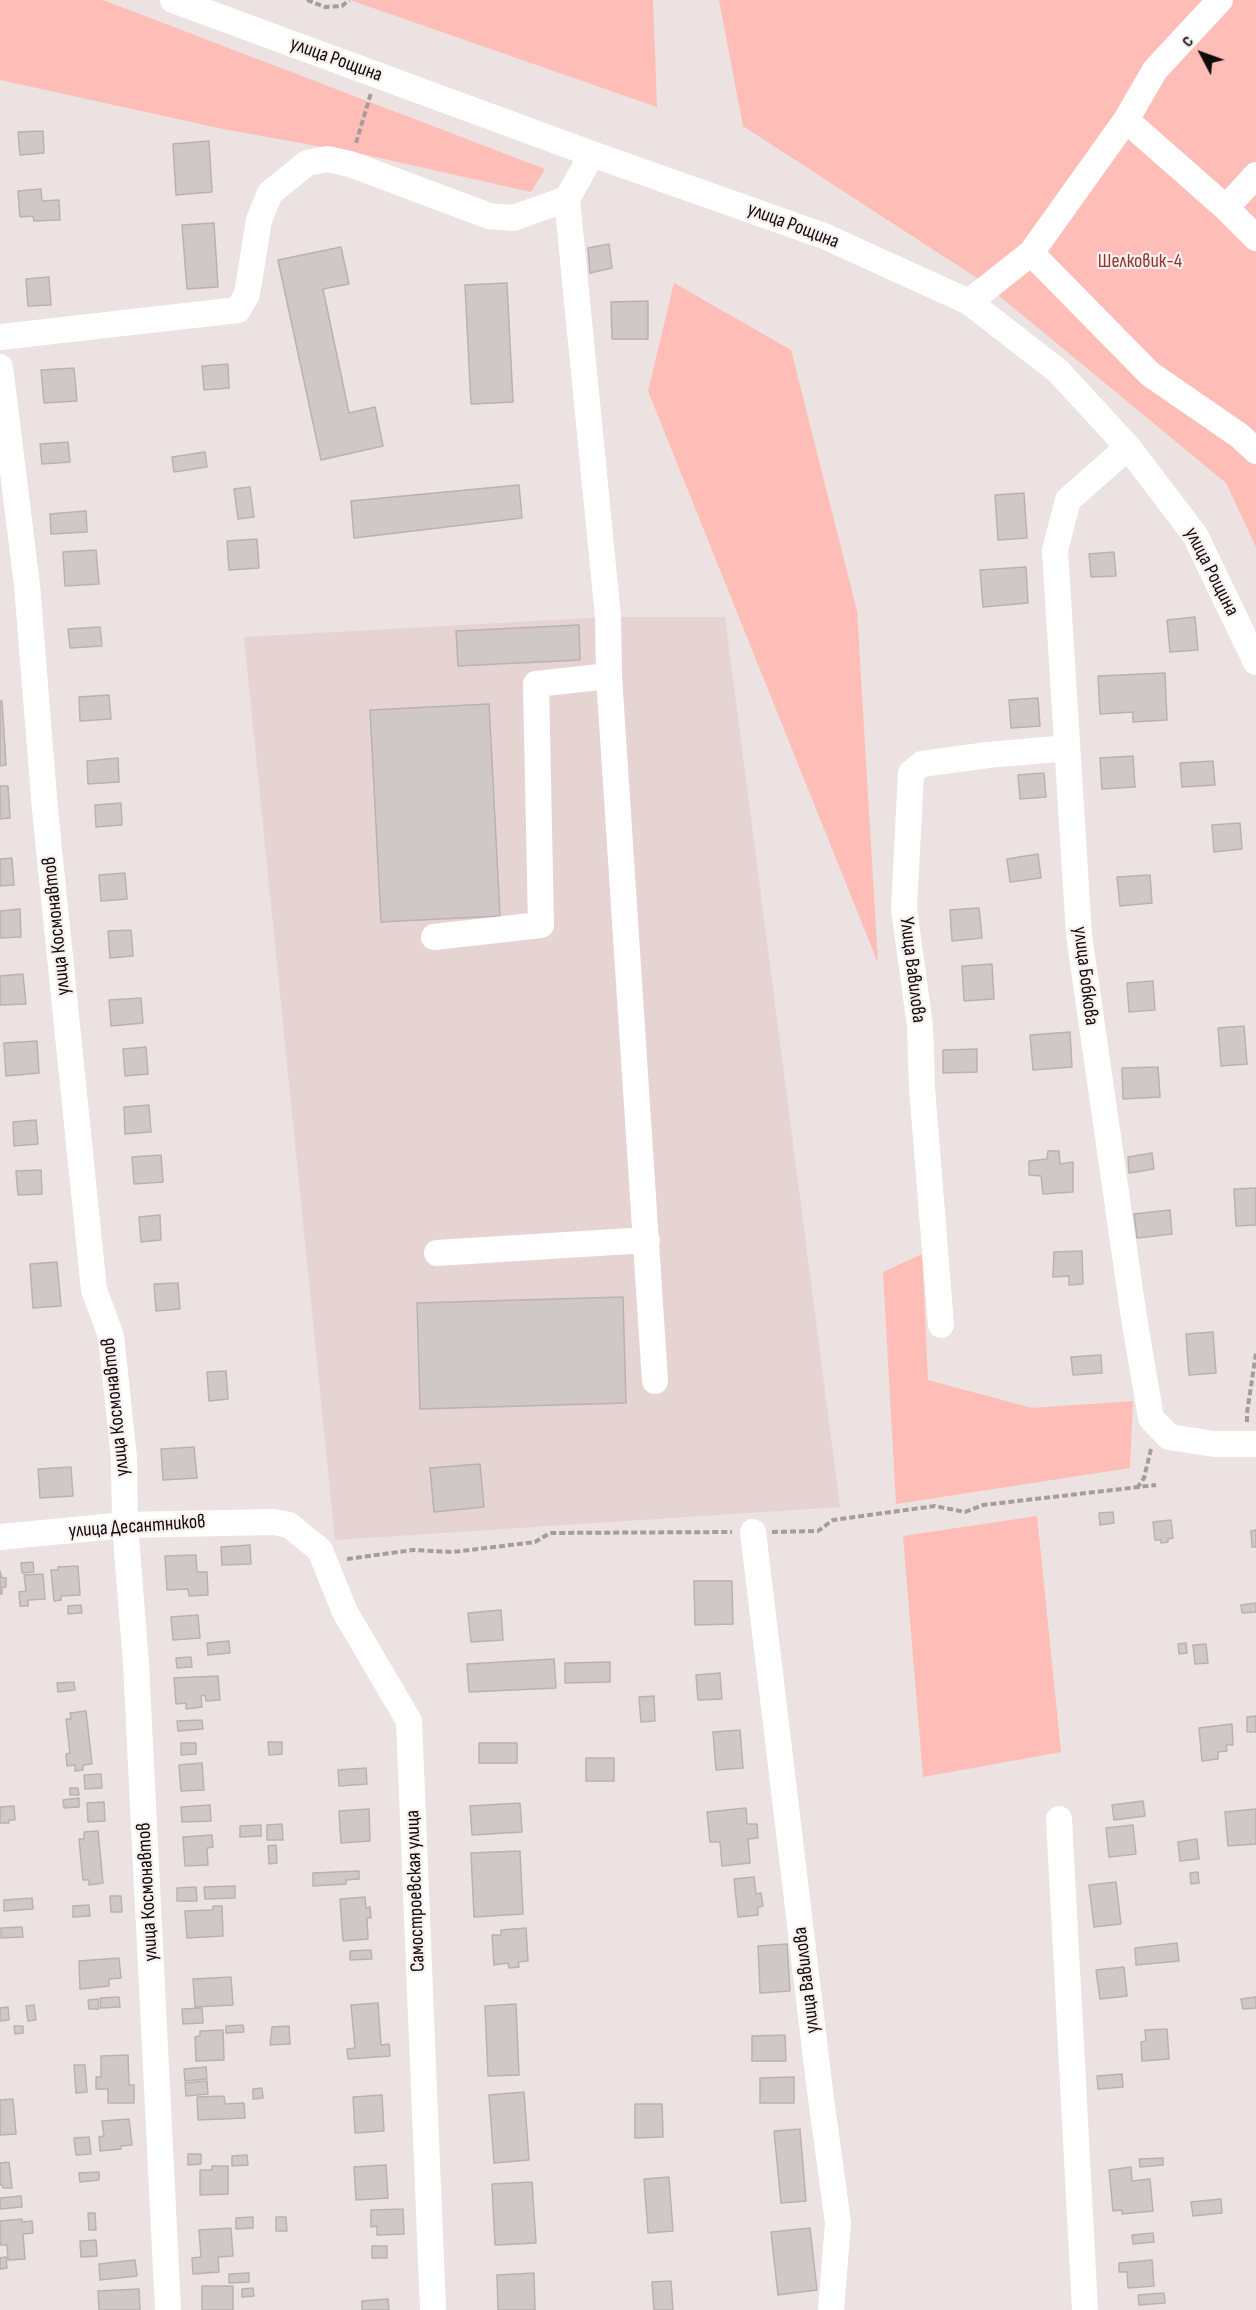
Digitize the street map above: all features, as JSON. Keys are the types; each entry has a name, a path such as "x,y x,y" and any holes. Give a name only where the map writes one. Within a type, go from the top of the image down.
{"street":[{"name":"улица Рощина","path":"173,0 592,154 824,236 969,302 1058,371 1128,447 1195,535 1256,662"},
{"path":"969,302 1031,253 1126,120 1155,70 1220,0"},
{"path":"1126,120 1226,208 1256,238"},
{"path":"592,154 567,199 608,617 609,676 655,1381"},
{"path":"0,337 238,310 247,294 259,220 270,194 307,163 327,159 350,164 489,216 513,218 567,199"},
{"path":"1226,208 1256,175"},
{"path":"1031,253 1150,374 1240,436 1256,451"},
{"name":"улица Космонавтов","path":"0,367 27,585 45,810 94,1290 111,1336 124,1458 125,1525 137,1675 168,2310"},
{"name":"улица Бобкова","path":"1128,447 1068,500 1055,550 1079,935 1134,1318 1151,1418 1155,1422"},
{"path":"434,937 540,925 536,684 609,676"},
{"name":"Улица Вавилова","path":"941,1325 922,1088 920,1026 904,909 911,773 922,764 1067,748"},
{"path":"437,1253 647,1240"},
{"path":"1155,1422 1169,1437 1214,1444 1252,1444"},
{"name":"улица Десантников","path":"0,1538 125,1525 274,1522"},
{"name":"Самостроевская улица","path":"274,1522 289,1525 320,1550 345,1612 409,1720 433,2310"},
{"name":"улица Вавилова","path":"753,1532 838,2223 831,2310"},
{"path":"1059,1819 1085,2310"}],"path":[{"path":"307,0 325,7 342,6 349,0"},
{"path":"350,164 377,75"},
{"path":"1252,1444 1247,1413 1256,1353"},
{"path":"1137,1488 1144,1478 1155,1422"}],"shaded area":[{"path":"608,617 725,617 840,1507 335,1540 244,637"}],"green space":[{"path":"0,0 103,0 545,169 531,192 362,154 223,129 0,80"},
{"path":"350,0 653,0 657,107"},
{"name":"Шелковик-4","path":"719,0 1256,0 1256,547 1226,483 980,280 743,126"},
{"path":"674,283 791,350 857,611 878,963 648,391"},
{"path":"922,1254 928,1380 1032,1408 1133,1401 1130,1468 896,1504 883,1272"},
{"path":"1037,1516 1061,1752 923,1777 903,1536"}],"building":[{"path":"43,131 44,153 20,155 18,132"},
{"path":"209,141 212,192 176,195 173,144"},
{"path":"41,189 42,201 59,200 60,220 34,221 33,216 20,217 18,191"},
{"path":"214,223 218,287 187,289 182,225"},
{"path":"609,244 612,268 590,273 588,248"},
{"path":"341,247 349,284 323,289 349,413 375,407 383,446 321,460 278,260"},
{"path":"49,277 51,305 28,306 26,279"},
{"path":"507,283 513,402 471,404 465,285"},
{"path":"648,301 648,339 612,339 611,302"},
{"path":"228,364 229,388 204,390 202,366"},
{"path":"74,368 77,401 44,403 41,370"},
{"path":"68,442 70,462 42,464 40,444"},
{"path":"205,452 207,467 174,472 172,457"},
{"path":"519,485 522,518 354,538 351,501"},
{"path":"250,487 254,517 238,519 234,489"},
{"path":"1024,493 1027,538 998,540 995,495"},
{"path":"86,511 87,532 51,534 50,514"},
{"path":"257,539 259,568 229,570 227,541"},
{"path":"96,550 99,584 65,586 63,552"},
{"path":"1114,552 1116,576 1091,577 1089,554"},
{"path":"1026,567 1028,603 983,607 980,570"},
{"path":"1195,617 1198,650 1170,652 1167,620"},
{"path":"579,625 580,660 458,666 456,631"},
{"path":"100,627 102,646 70,648 68,629"},
{"path":"1165,673 1167,720 1133,722 1133,712 1100,714 1098,676"},
{"path":"109,695 111,719 80,721 79,697"},
{"path":"1038,698 1040,726 1011,728 1009,700"},
{"path":"0,701 2,701 6,765 0,766"},
{"path":"489,704 500,916 381,922 370,710"},
{"path":"1133,756 1135,787 1102,789 1100,758"},
{"path":"118,758 119,782 88,784 87,761"},
{"path":"1213,761 1215,785 1182,787 1180,763"},
{"path":"1044,773 1046,797 1020,799 1018,775"},
{"path":"0,786 8,786 10,818 0,819"},
{"path":"121,803 122,825 96,827 95,805"},
{"path":"1240,823 1242,849 1214,852 1212,825"},
{"path":"1038,854 1041,878 1010,882 1007,859"},
{"path":"12,858 14,885 0,886 0,859"},
{"path":"125,873 127,899 101,901 99,875"},
{"path":"1150,875 1152,903 1120,906 1117,877"},
{"path":"979,908 982,938 952,941 950,910"},
{"path":"20,909 21,937 0,938 0,911"},
{"path":"131,930 133,956 110,958 108,931"},
{"path":"992,964 994,999 964,1001 962,966"},
{"path":"23,974 26,1004 0,1005 0,976"},
{"path":"1153,981 1155,1010 1129,1012 1127,983"},
{"path":"141,998 143,1023 111,1026 109,1000"},
{"path":"1244,1026 1247,1064 1221,1066 1218,1028"},
{"path":"1070,1032 1072,1067 1033,1070 1030,1035"},
{"path":"37,1041 39,1073 6,1076 4,1043"},
{"path":"146,1047 148,1074 125,1076 123,1049"},
{"path":"977,1049 977,1072 943,1073 943,1050"},
{"path":"1158,1067 1160,1097 1123,1099 1122,1068"},
{"path":"149,1105 151,1132 125,1134 124,1107"},
{"path":"36,1120 38,1144 14,1146 13,1122"},
{"path":"1048,1151 1059,1151 1060,1164 1073,1162 1073,1192 1043,1194 1041,1176 1029,1175 1029,1161 1047,1159"},
{"path":"1152,1153 1154,1169 1129,1173 1128,1157"},
{"path":"161,1155 163,1182 134,1184 132,1157"},
{"path":"41,1170 42,1194 18,1195 16,1171"},
{"path":"1256,1188 1256,1225 1236,1226 1234,1189"},
{"path":"1170,1210 1172,1234 1137,1238 1134,1214"},
{"path":"160,1215 161,1240 141,1242 139,1217"},
{"path":"1082,1251 1083,1284 1069,1285 1069,1276 1053,1277 1054,1252"},
{"path":"57,1262 61,1306 33,1308 30,1264"},
{"path":"178,1283 180,1309 156,1311 154,1284"},
{"path":"623,1297 626,1403 420,1409 417,1303"},
{"path":"1213,1332 1216,1373 1189,1375 1186,1334"},
{"path":"1101,1355 1102,1373 1073,1375 1071,1357"},
{"path":"226,1371 228,1399 209,1401 207,1372"},
{"path":"194,1447 197,1478 163,1480 161,1449"},
{"path":"480,1464 484,1507 434,1512 430,1468"},
{"path":"71,1467 73,1496 40,1498 38,1469"},
{"path":"1113,1512 1114,1523 1100,1525 1099,1513"},
{"path":"1171,1520 1173,1538 1161,1543 1161,1540 1155,1540 1153,1522"},
{"path":"1256,1530 1256,1547 1252,1547 1251,1531"},
{"path":"250,1545 251,1564 222,1565 221,1547"},
{"path":"196,1555 197,1572 207,1572 208,1595 189,1596 188,1589 167,1590 165,1556"},
{"path":"33,1562 34,1572 22,1573 21,1563"},
{"path":"78,1566 80,1595 61,1596 61,1600 54,1601 51,1570 58,1570 58,1567"},
{"path":"0,1571 2,1578 6,1578 6,1587 2,1587 2,1594 0,1594"},
{"path":"43,1574 45,1599 28,1600 28,1606 20,1606 19,1592 26,1591 24,1575"},
{"path":"694,1581 732,1581 733,1624 695,1625"},
{"path":"1256,1603 1256,1612 1242,1613 1241,1605"},
{"path":"81,1605 82,1613 68,1614 68,1606"},
{"path":"501,1610 503,1640 471,1642 468,1613"},
{"path":"198,1615 200,1638 173,1640 171,1617"},
{"path":"229,1641 230,1653 208,1655 207,1643"},
{"path":"1186,1643 1187,1653 1179,1654 1178,1644"},
{"path":"1206,1644 1208,1663 1195,1664 1193,1645"},
{"path":"191,1657 192,1667 177,1668 176,1658"},
{"path":"554,1659 556,1688 469,1692 467,1664"},
{"path":"610,1662 610,1682 565,1683 565,1663"},
{"path":"720,1673 722,1699 698,1700 696,1675"},
{"path":"218,1676 220,1700 206,1701 205,1695 201,1696 202,1707 186,1709 186,1703 176,1704 174,1678"},
{"path":"74,1682 75,1690 58,1692 57,1683"},
{"path":"654,1696 655,1721 641,1722 639,1697"},
{"path":"86,1711 92,1764 83,1765 83,1770 75,1771 75,1765 67,1766 66,1754 70,1753 66,1719 71,1719 70,1713"},
{"path":"1256,1716 1256,1732 1247,1732 1247,1717"},
{"path":"202,1720 203,1729 178,1731 177,1721"},
{"path":"1232,1724 1233,1745 1226,1745 1227,1751 1218,1752 1218,1759 1202,1761 1199,1728"},
{"path":"740,1730 743,1768 716,1770 713,1732"},
{"path":"268,1742 282,1742 282,1754 269,1755"},
{"path":"181,1743 196,1743 196,1754 181,1755"},
{"path":"479,1743 517,1743 517,1763 479,1763"},
{"path":"586,1758 614,1758 614,1781 586,1781"},
{"path":"202,1763 204,1790 181,1791 179,1765"},
{"path":"366,1768 367,1784 339,1786 338,1770"},
{"path":"101,1774 102,1788 85,1789 84,1775"},
{"path":"70,1788 78,1788 79,1795 70,1795"},
{"path":"79,1798 79,1807 64,1808 63,1800"},
{"path":"1143,1801 1145,1816 1114,1820 1112,1805"},
{"path":"104,1802 105,1821 88,1822 87,1803"},
{"path":"520,1803 522,1832 472,1835 470,1806"},
{"path":"210,1805 211,1821 182,1822 181,1807"},
{"path":"14,1806 15,1820 0,1823 0,1807"},
{"path":"746,1808 747,1824 757,1824 758,1838 748,1839 750,1863 722,1866 720,1842 710,1842 707,1812"},
{"path":"369,1809 370,1841 341,1843 339,1811"},
{"path":"1256,1809 1256,1844 1228,1846 1225,1812"},
{"path":"282,1824 283,1840 267,1840 267,1825"},
{"path":"261,1825 261,1836 240,1837 240,1826"},
{"path":"1133,1825 1136,1854 1109,1857 1106,1828"},
{"path":"98,1831 103,1883 89,1885 89,1880 83,1880 79,1839 84,1839 84,1832"},
{"path":"212,1835 213,1847 207,1848 208,1865 185,1866 183,1837"},
{"path":"1197,1839 1199,1859 1180,1861 1178,1842"},
{"path":"276,1845 277,1863 269,1864 268,1846"},
{"path":"520,1851 523,1914 474,1917 471,1853"},
{"path":"359,1871 359,1879 346,1880 346,1884 313,1886 313,1873"},
{"path":"1198,1872 1199,1883 1191,1884 1190,1873"},
{"path":"754,1877 756,1894 761,1893 763,1906 758,1907 758,1915 738,1917 734,1879"},
{"path":"1116,1882 1121,1924 1094,1927 1089,1885"},
{"path":"235,1886 235,1898 205,1899 204,1887"},
{"path":"196,1887 197,1901 177,1901 177,1888"},
{"path":"110,1896 121,1896 122,1912 111,1912"},
{"path":"365,1897 366,1908 370,1907 371,1918 367,1918 368,1939 343,1941 340,1899"},
{"path":"32,1898 33,1909 4,1911 4,1900"},
{"path":"89,1905 90,1916 73,1917 73,1906"},
{"path":"213,1906 222,1906 223,1936 187,1938 185,1911 213,1910"},
{"path":"22,1927 23,1937 1,1938 1,1928"},
{"path":"526,1928 528,1961 518,1962 519,1967 509,1968 508,1963 494,1965 492,1935 501,1935 501,1930"},
{"path":"1177,1943 1179,1961 1136,1965 1135,1948"},
{"path":"787,1944 790,1991 760,1993 758,1946"},
{"path":"371,1950 372,1959 350,1960 350,1951"},
{"path":"119,1958 121,1978 109,1979 109,1986 80,1989 79,1961"},
{"path":"1124,1967 1127,1996 1100,1999 1096,1970"},
{"path":"231,1977 233,2005 195,2007 193,1979"},
{"path":"119,1997 120,2007 101,2008 100,1998"},
{"path":"1256,1997 1256,2008 1243,2009 1241,1999"},
{"path":"98,1999 99,2009 89,2009 88,2000"},
{"path":"378,2003 381,2045 389,2044 390,2056 348,2059 347,2049 355,2048 351,2005"},
{"path":"516,2004 519,2075 488,2076 485,2006"},
{"path":"34,2005 36,2020 28,2021 26,2006"},
{"path":"8,2007 9,2020 0,2021 0,2008"},
{"path":"202,2008 203,2023 183,2024 182,2009"},
{"path":"243,2025 244,2032 226,2033 226,2026"},
{"path":"14,2026 23,2026 23,2033 15,2034"},
{"path":"289,2026 290,2044 270,2045 272,2027"},
{"path":"1167,2029 1169,2059 1142,2061 1141,2042 1146,2041 1145,2030"},
{"path":"223,2030 224,2060 196,2061 195,2037 200,2036 200,2031"},
{"path":"785,2035 786,2061 752,2061 752,2036"},
{"path":"128,2055 129,2085 134,2085 134,2103 108,2103 108,2089 96,2089 96,2077 101,2077 101,2056"},
{"path":"74,2065 85,2065 87,2092 76,2093"},
{"path":"206,2067 207,2079 185,2081 184,2069"},
{"path":"1122,2074 1123,2087 1098,2089 1097,2076"},
{"path":"794,2077 794,2103 760,2103 760,2078"},
{"path":"207,2081 208,2094 186,2096 185,2083"},
{"path":"262,2088 263,2098 253,2099 253,2089"},
{"path":"524,2092 529,2160 494,2163 489,2095"},
{"path":"382,2095 384,2131 355,2133 353,2097"},
{"path":"224,2096 225,2104 244,2103 245,2118 198,2120 197,2097"},
{"path":"13,2099 16,2134 0,2135 0,2100"},
{"path":"635,2104 662,2104 663,2137 635,2138"},
{"path":"129,2119 132,2145 121,2146 121,2149 100,2151 99,2137 104,2136 102,2121"},
{"path":"800,2129 806,2201 781,2203 774,2131"},
{"path":"89,2137 91,2154 76,2155 74,2138"},
{"path":"188,2154 201,2154 201,2164 188,2165"},
{"path":"247,2155 248,2165 232,2166 232,2156"},
{"path":"1163,2158 1163,2165 1140,2167 1139,2159"},
{"path":"9,2162 12,2188 3,2188 0,2185 0,2163"},
{"path":"386,2165 388,2198 356,2200 354,2167"},
{"path":"212,2166 228,2166 228,2194 200,2195 200,2170 212,2170"},
{"path":"1131,2167 1132,2181 1150,2179 1153,2211 1122,2214 1122,2210 1113,2211 1109,2170"},
{"path":"99,2172 99,2180 80,2182 79,2173"},
{"path":"669,2177 673,2231 648,2233 644,2179"},
{"path":"532,2182 536,2243 495,2245 492,2184"},
{"path":"21,2196 22,2207 0,2209 0,2198"},
{"path":"1221,2199 1222,2213 1193,2216 1191,2202"},
{"path":"403,2209 404,2234 377,2235 377,2226 371,2227 371,2210"},
{"path":"88,2213 95,2213 96,2230 89,2230"},
{"path":"253,2217 253,2228 236,2229 236,2218"},
{"path":"276,2217 286,2217 287,2231 276,2231"},
{"path":"22,2219 22,2222 32,2221 33,2233 23,2234 25,2259 8,2260 7,2245 0,2245 0,2221"},
{"path":"231,2228 233,2256 218,2257 219,2272 193,2274 192,2258 201,2257 199,2230"},
{"path":"810,2228 817,2290 778,2295 771,2232"},
{"path":"1153,2233 1154,2242 1133,2244 1132,2235"},
{"path":"96,2240 97,2256 81,2257 80,2241"},
{"path":"372,2246 387,2246 387,2258 372,2258"},
{"path":"6,2257 7,2268 0,2269 0,2258"},
{"path":"135,2260 137,2276 100,2280 99,2264"},
{"path":"1152,2260 1154,2286 1128,2288 1127,2272 1119,2272 1119,2263"},
{"path":"249,2273 249,2282 229,2283 229,2274"},
{"path":"534,2273 535,2310 498,2310 497,2275"},
{"path":"671,2281 673,2310 654,2310 652,2282"},
{"path":"202,2286 233,2286 233,2310 202,2310"},
{"path":"253,2288 254,2296 242,2297 242,2289"},
{"path":"139,2289 140,2310 99,2310 98,2291"},
{"path":"1164,2293 1165,2303 1139,2305 1138,2295"},
{"path":"388,2299 389,2310 362,2310 362,2301"}]}
